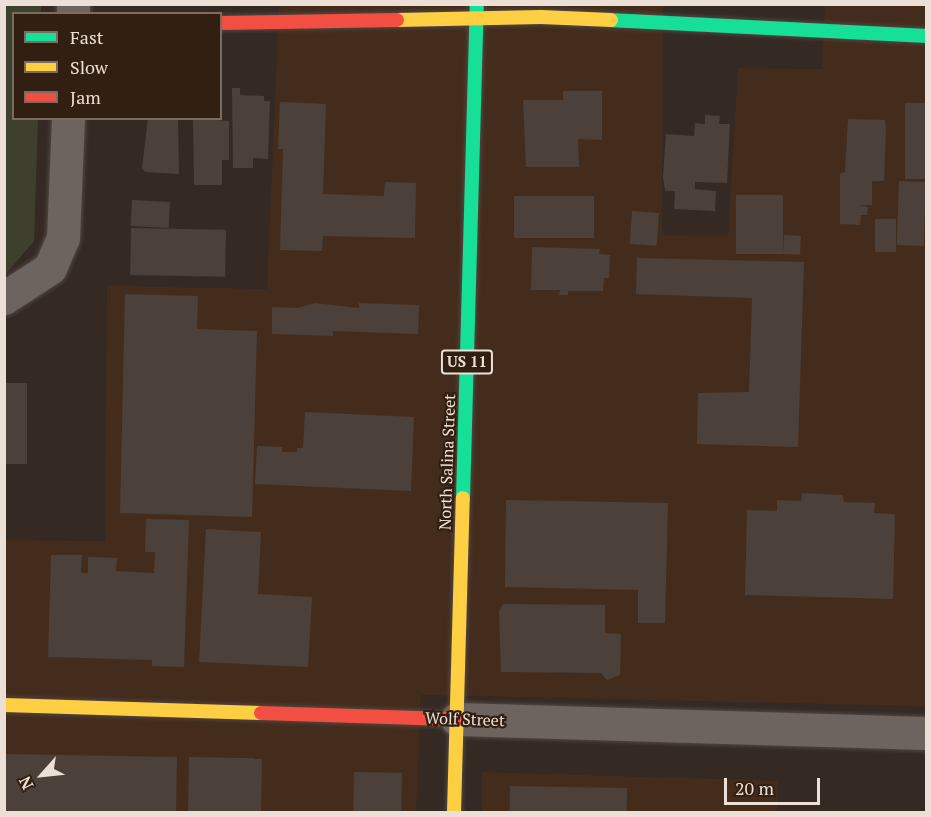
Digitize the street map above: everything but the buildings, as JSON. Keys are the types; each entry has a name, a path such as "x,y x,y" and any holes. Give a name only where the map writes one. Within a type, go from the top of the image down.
{"main road":[{"path":"222,23 477,12 927,36"},
{"name":"North Salina Street","path":"454,813 477,12"},
{"name":"Wolf Street","path":"4,705 457,719"}],"street":[{"path":"4,298 50,268 63,238 68,120"},
{"name":"Wolf Street","path":"457,719 927,733"}],"shaded area":[{"path":"279,5 663,5 662,235 728,236 738,68 822,69 825,5 926,5 926,706 421,695 416,812 5,812 5,540 105,541 107,286 267,289"},
{"path":"482,772 778,781 777,812 482,812"}],"green space":[{"path":"5,4 41,5 41,12 12,12 12,120 38,120 34,241 5,275"}],"traffic: fast":[{"path":"463,498 477,4"},
{"path":"611,20 926,36"}],"traffic: slow":[{"path":"397,20 541,17 611,20"},
{"path":"454,812 463,498"},
{"path":"4,705 261,713"}],"traffic: jam":[{"path":"222,23 397,20"},
{"path":"261,713 457,719"}]}
